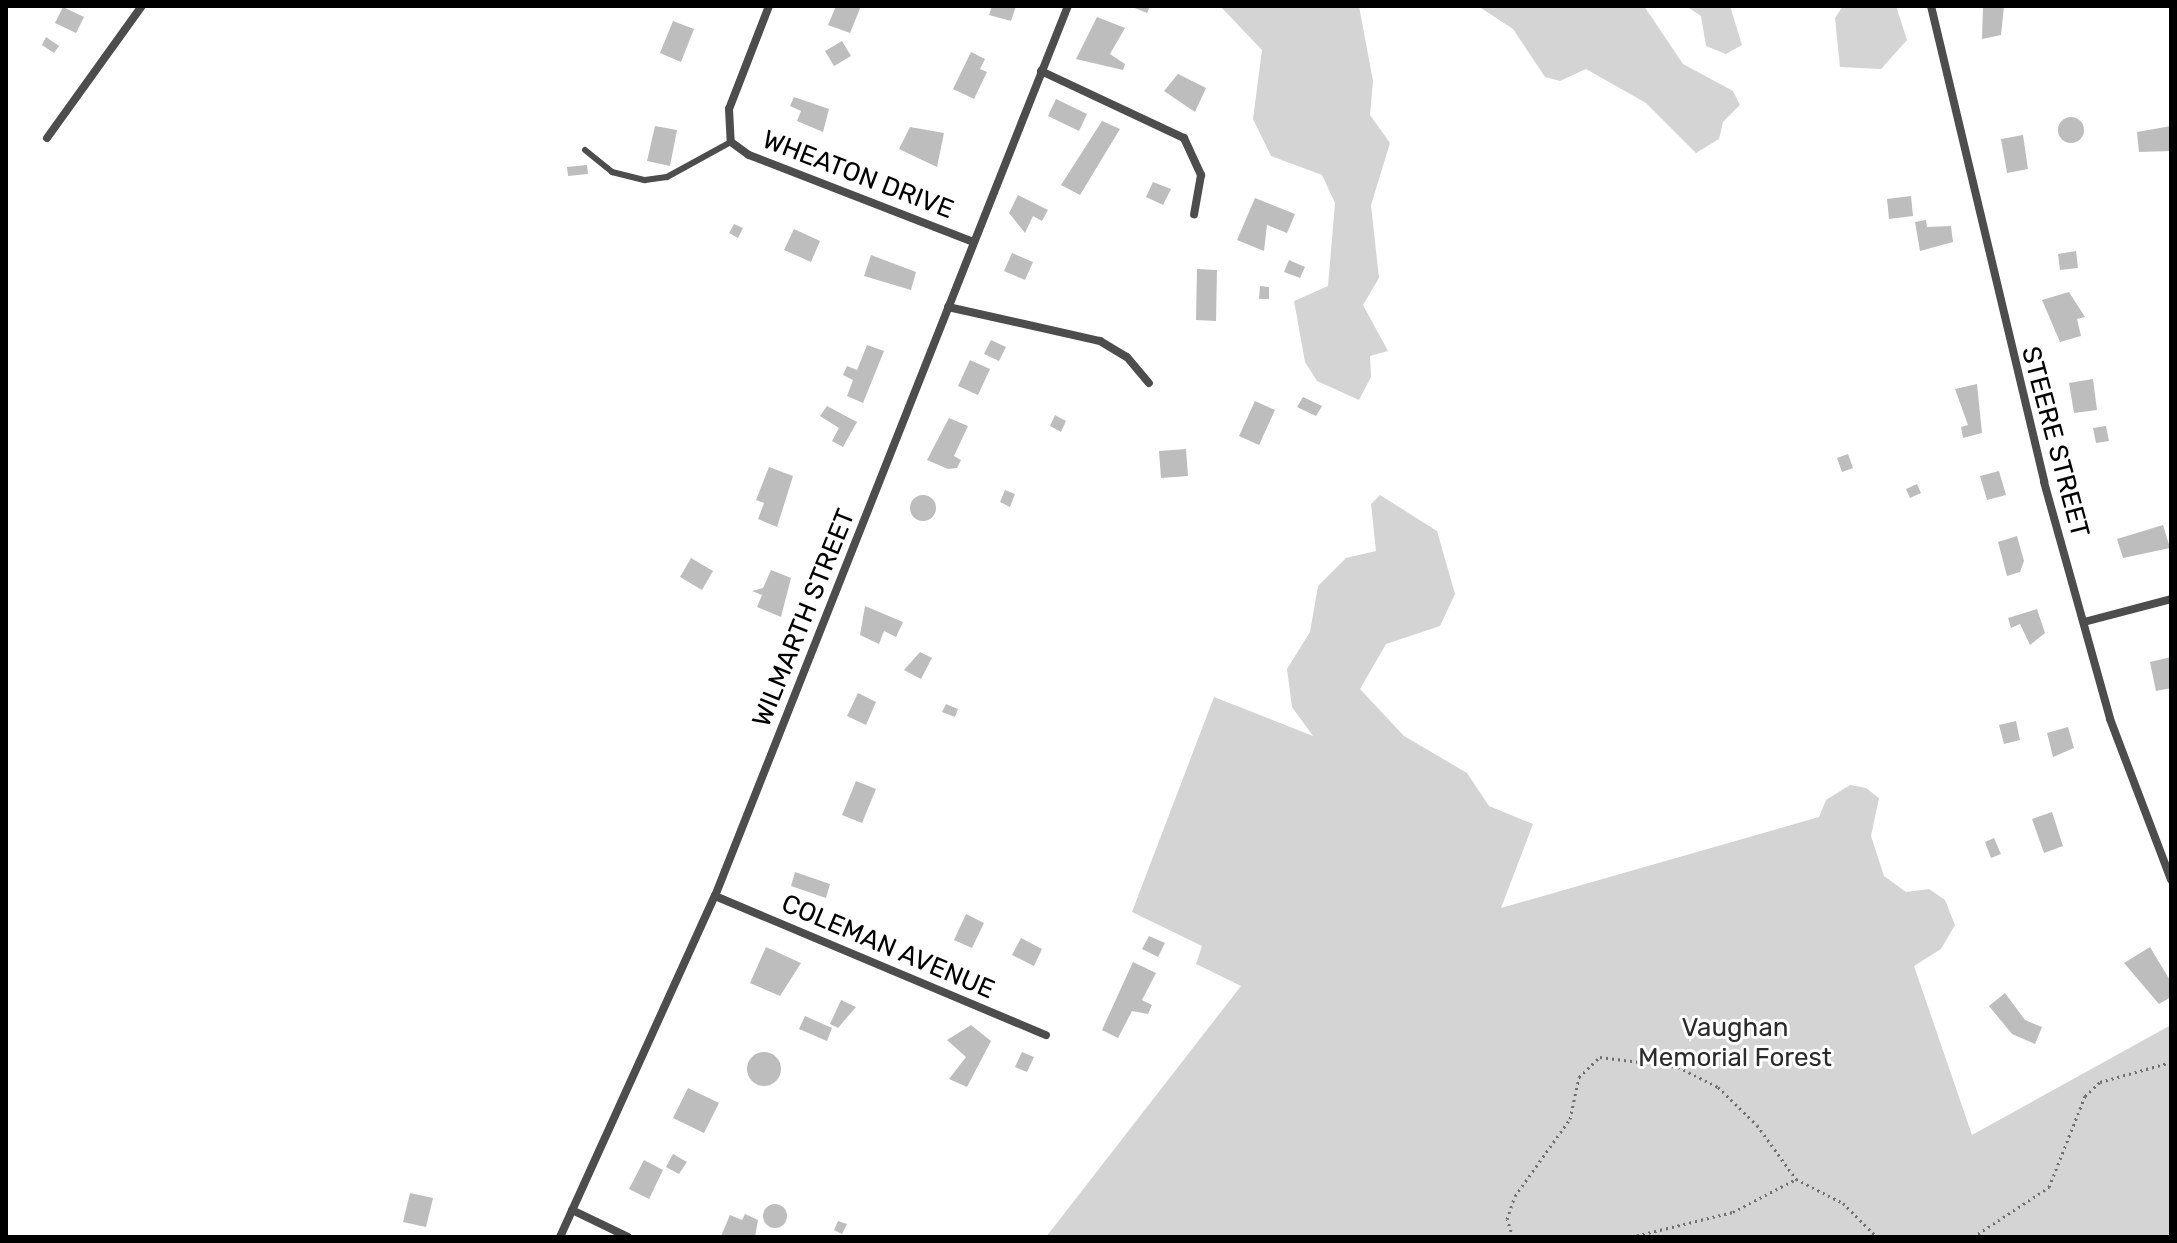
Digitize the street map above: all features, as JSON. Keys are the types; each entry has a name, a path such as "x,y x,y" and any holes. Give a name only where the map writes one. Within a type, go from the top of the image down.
{"street":[{"path":"47,138 142,6"},
{"name":"WHEATON DRIVE","path":"769,6 729,109 731,142 749,155 973,242"},
{"name":"WILMARTH STREET","path":"560,1237 715,896 1068,6"},
{"name":"STEERE STREET","path":"1931,6 1997,304 2084,622 2139,805 2171,880"},
{"path":"1041,71 1184,138 1201,175 1194,214"},
{"path":"948,307 1100,341 1127,357 1149,383"},
{"path":"2084,622 2171,599"},
{"name":"COLEMAN AVENUE","path":"715,896 1046,1035"},
{"path":"572,1210 628,1237"}],"lane":[{"path":"585,150 612,172 645,180 667,177 731,142"}],"path":[{"path":"1513,1237 1507,1219 1515,1196 1570,1119 1579,1077 1600,1057 1678,1067 1718,1087 1796,1179 1843,1203 1877,1237"},
{"path":"1973,1237 2049,1187 2093,1089 2120,1073 2171,1062"},
{"path":"1631,1237 1733,1212 1796,1179"}],"green space":[{"path":"1220,6 1359,6 1373,81 1370,115 1390,143 1371,205 1379,278 1363,305 1388,351 1370,356 1371,377 1359,400 1317,381 1305,362 1294,301 1328,286 1335,203 1322,175 1271,156 1253,119 1262,50"},
{"path":"1478,6 1644,6 1683,64 1733,91 1740,105 1723,122 1719,139 1696,153 1646,103 1586,69 1560,81 1545,77 1513,29"},
{"path":"1686,6 1730,6 1742,45 1726,54 1706,46 1701,16"},
{"path":"1843,6 1896,6 1907,40 1881,69 1840,67 1835,18"},
{"name":"Vaughan Memorial Forest","path":"1380,495 1437,531 1455,594 1440,626 1386,644 1360,689 1404,736 1467,773 1489,806 1533,824 1501,908 1819,817 1826,800 1850,785 1866,788 1879,798 1871,836 1884,876 1906,892 1929,889 1945,900 1955,925 1941,949 1914,966 1972,1135 2171,1025 2171,1237 1046,1237 1241,986 1196,964 1202,946 1132,912 1214,697 1313,736 1292,707 1287,669 1310,632 1318,586 1346,558 1376,551 1371,504"}],"building":[{"path":"836,6 861,6 850,33 828,25"},
{"path":"992,6 1016,6 1011,21 989,15"},
{"path":"1130,6 1150,6 1147,13"},
{"path":"1983,6 2004,6 2001,35 1982,39"},
{"path":"63,7 84,17 76,33 55,23"},
{"path":"1097,17 1125,28 1110,54 1125,64 1123,70 1076,59"},
{"path":"673,21 694,29 681,62 660,53"},
{"path":"46,37 59,46 54,53 42,45"},
{"path":"842,41 851,56 834,66 825,51"},
{"path":"971,52 985,59 980,69 987,72 974,99 953,89"},
{"path":"1178,74 1206,88 1195,112 1164,91"},
{"path":"794,97 829,109 823,132 797,121 801,111 790,106"},
{"path":"1056,99 1087,114 1079,131 1048,116"},
{"path":"2071,117 2080,121 2084,130 2080,139 2071,143 2062,139 2058,130 2062,121"},
{"path":"1102,121 1120,129 1080,195 1061,185"},
{"path":"655,126 677,130 670,166 647,161"},
{"path":"2171,126 2171,151 2139,152 2137,132"},
{"path":"910,127 944,133 937,167 899,149"},
{"path":"2023,135 2028,169 2007,173 2001,139"},
{"path":"587,165 588,174 568,176 567,167"},
{"path":"1153,182 1171,189 1163,205 1146,197"},
{"path":"1018,195 1048,210 1042,221 1033,216 1025,233 1009,213"},
{"path":"1911,196 1913,216 1889,219 1887,199"},
{"path":"1255,198 1295,214 1287,233 1267,225 1264,251 1237,240"},
{"path":"1926,220 1927,227 1951,226 1953,242 1920,251 1915,222"},
{"path":"734,224 743,228 738,238 729,233"},
{"path":"794,229 820,241 811,262 784,250"},
{"path":"2076,251 2078,268 2060,270 2058,254"},
{"path":"1012,253 1033,262 1025,280 1004,271"},
{"path":"871,255 916,272 911,290 864,276"},
{"path":"1289,260 1305,267 1300,278 1284,272"},
{"path":"1197,269 1217,270 1216,321 1196,320"},
{"path":"1260,286 1269,287 1269,299 1259,299"},
{"path":"2069,292 2085,317 2077,319 2081,336 2060,342 2042,300"},
{"path":"991,340 1006,347 999,361 984,354"},
{"path":"867,345 884,351 863,403 847,396 853,380 843,375 847,366 857,370"},
{"path":"970,360 990,369 978,395 958,386"},
{"path":"2093,379 2097,410 2074,413 2069,383"},
{"path":"1977,384 1982,433 1963,438 1961,427 1968,425 1955,389"},
{"path":"1303,397 1322,406 1316,416 1297,407"},
{"path":"1255,401 1275,410 1259,445 1239,436"},
{"path":"827,406 857,422 843,447 832,441 839,428 820,416"},
{"path":"1055,415 1066,421 1061,432 1050,426"},
{"path":"949,418 968,426 954,456 961,460 957,468 948,469 927,460"},
{"path":"2106,426 2109,441 2096,443 2093,428"},
{"path":"1186,449 1188,476 1161,478 1159,451"},
{"path":"1848,454 1853,468 1842,472 1837,458"},
{"path":"769,467 793,476 777,527 758,519 764,503 756,500"},
{"path":"1999,471 2006,495 1987,500 1980,476"},
{"path":"1917,484 1921,493 1910,498 1906,489"},
{"path":"1005,490 1015,494 1010,507 1000,502"},
{"path":"923,495 932,499 936,508 932,517 923,521 914,517 910,508 914,499"},
{"path":"2163,525 2170,548 2123,558 2117,539"},
{"path":"2017,536 2024,561 2020,572 2007,576 1998,542"},
{"path":"691,558 713,571 702,590 680,577"},
{"path":"771,570 791,578 781,617 757,607 762,595 752,591 763,588"},
{"path":"865,606 903,622 896,637 884,631 879,644 860,635"},
{"path":"2037,609 2045,633 2030,645 2020,624 2011,628 2008,618"},
{"path":"920,652 932,658 921,679 904,670"},
{"path":"2171,657 2171,688 2156,691 2150,662"},
{"path":"858,693 876,702 866,725 847,716"},
{"path":"946,704 958,709 955,717 942,712"},
{"path":"2016,721 2020,740 2004,744 1999,725"},
{"path":"2068,727 2074,748 2053,757 2047,733"},
{"path":"856,781 876,789 862,823 842,815"},
{"path":"2052,812 2063,846 2044,853 2032,819"},
{"path":"1994,838 2001,854 1991,858 1985,842"},
{"path":"795,872 830,884 826,898 791,886"},
{"path":"966,914 984,923 972,948 954,940"},
{"path":"1149,936 1165,943 1158,957 1142,949"},
{"path":"1021,938 1042,949 1034,966 1012,955"},
{"path":"766,947 801,963 780,996 750,983"},
{"path":"2150,947 2171,982 2171,997 2159,1004 2124,963"},
{"path":"1133,962 1156,973 1142,1000 1152,1005 1148,1014 1132,1011 1118,1038 1102,1030"},
{"path":"2005,993 2025,1020 2042,1027 2035,1044 2012,1034 1989,1006"},
{"path":"841,1000 856,1007 838,1028 830,1024"},
{"path":"805,1016 832,1028 827,1041 799,1029"},
{"path":"971,1025 991,1041 967,1087 949,1079 966,1057 947,1040"},
{"path":"764,1052 776,1057 781,1069 776,1081 764,1086 752,1081 747,1069 752,1057"},
{"path":"1022,1052 1034,1057 1027,1072 1015,1067"},
{"path":"688,1088 719,1103 704,1133 673,1118"},
{"path":"673,1154 687,1162 679,1174 666,1167"},
{"path":"644,1160 663,1170 649,1199 629,1189"},
{"path":"410,1193 433,1198 426,1227 403,1222"},
{"path":"775,1204 783,1208 787,1216 783,1224 775,1228 767,1224 763,1216 767,1208"},
{"path":"745,1214 758,1220 755,1237 721,1236 730,1215 742,1220"},
{"path":"838,1221 847,1224 842,1234 834,1230"}]}
